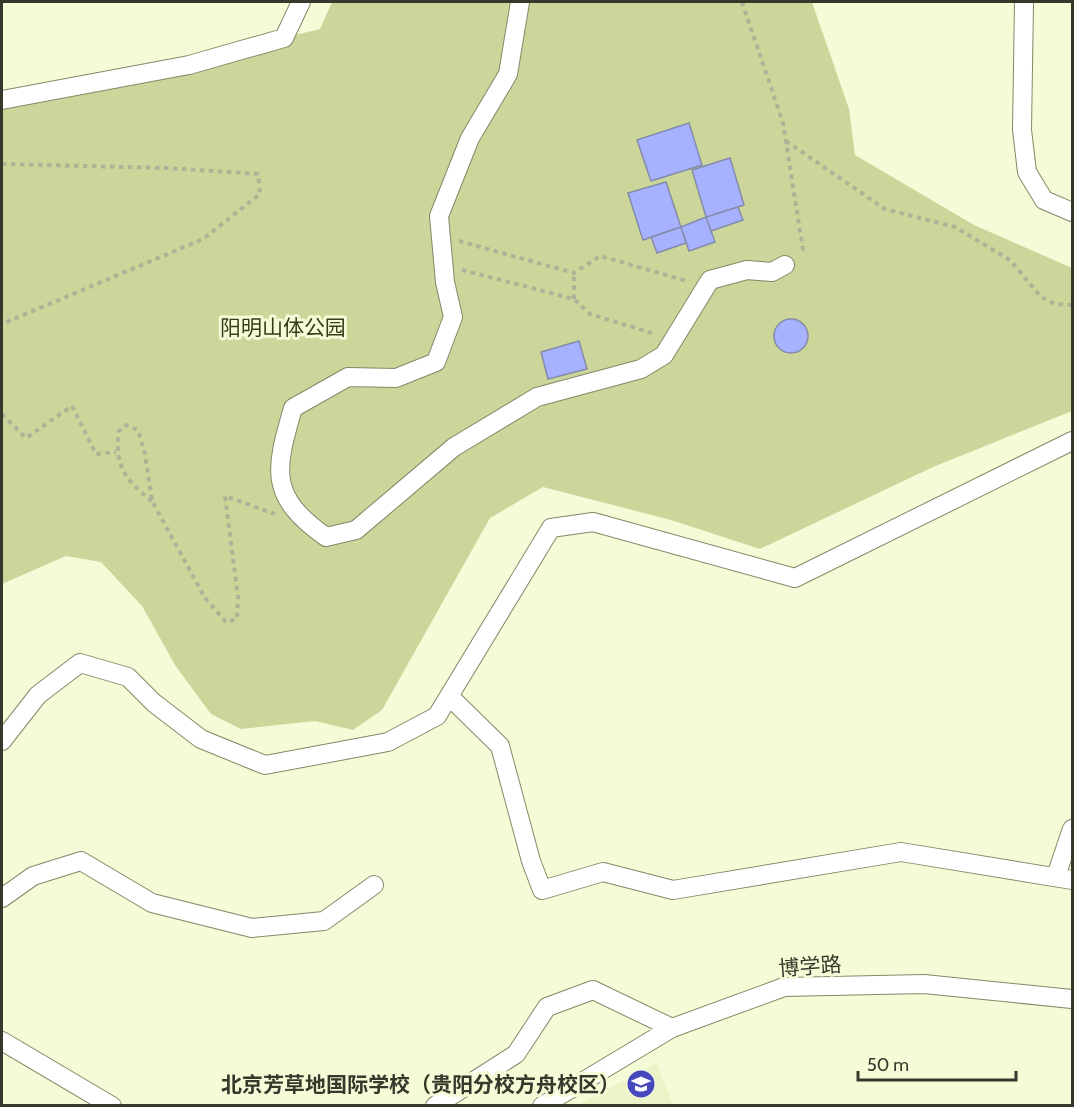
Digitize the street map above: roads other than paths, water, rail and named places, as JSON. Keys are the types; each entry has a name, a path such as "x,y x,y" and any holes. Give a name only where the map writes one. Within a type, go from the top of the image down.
{"street":[{"path":"2,100 189,65 284,38 301,2"},
{"path":"520,2 508,74 470,138 439,216 443,265 453,317 436,362 396,378 348,377 293,408 279,454 282,492 305,522 326,537 356,530 454,447 537,397 641,369 664,355 710,280 747,270 772,272 785,265"},
{"path":"1024,2 1022,130 1028,172 1044,200 1072,212"},
{"path":"2,741 38,696 80,663 128,677 154,703 201,739 266,765 388,742 437,716 551,528 593,522 795,578 1072,441"},
{"path":"449,696 500,746 531,861 542,890 603,872 673,890 901,852 1064,878 1072,828"},
{"path":"2,898 33,876 81,861 153,903 252,928 324,921 374,885"},
{"name":"博学路","path":"542,1106 672,1028 784,987 924,984 1072,999"},
{"path":"435,1106 516,1054 547,1007 593,990 672,1028"},
{"path":"2,1041 112,1106"}],"place":[{"name":"北京芳草地国际学校（贵阳分校方舟校区）","path":"641,1084"}],"park label":[{"name":"阳明山体公园","path":"283,327"}]}
